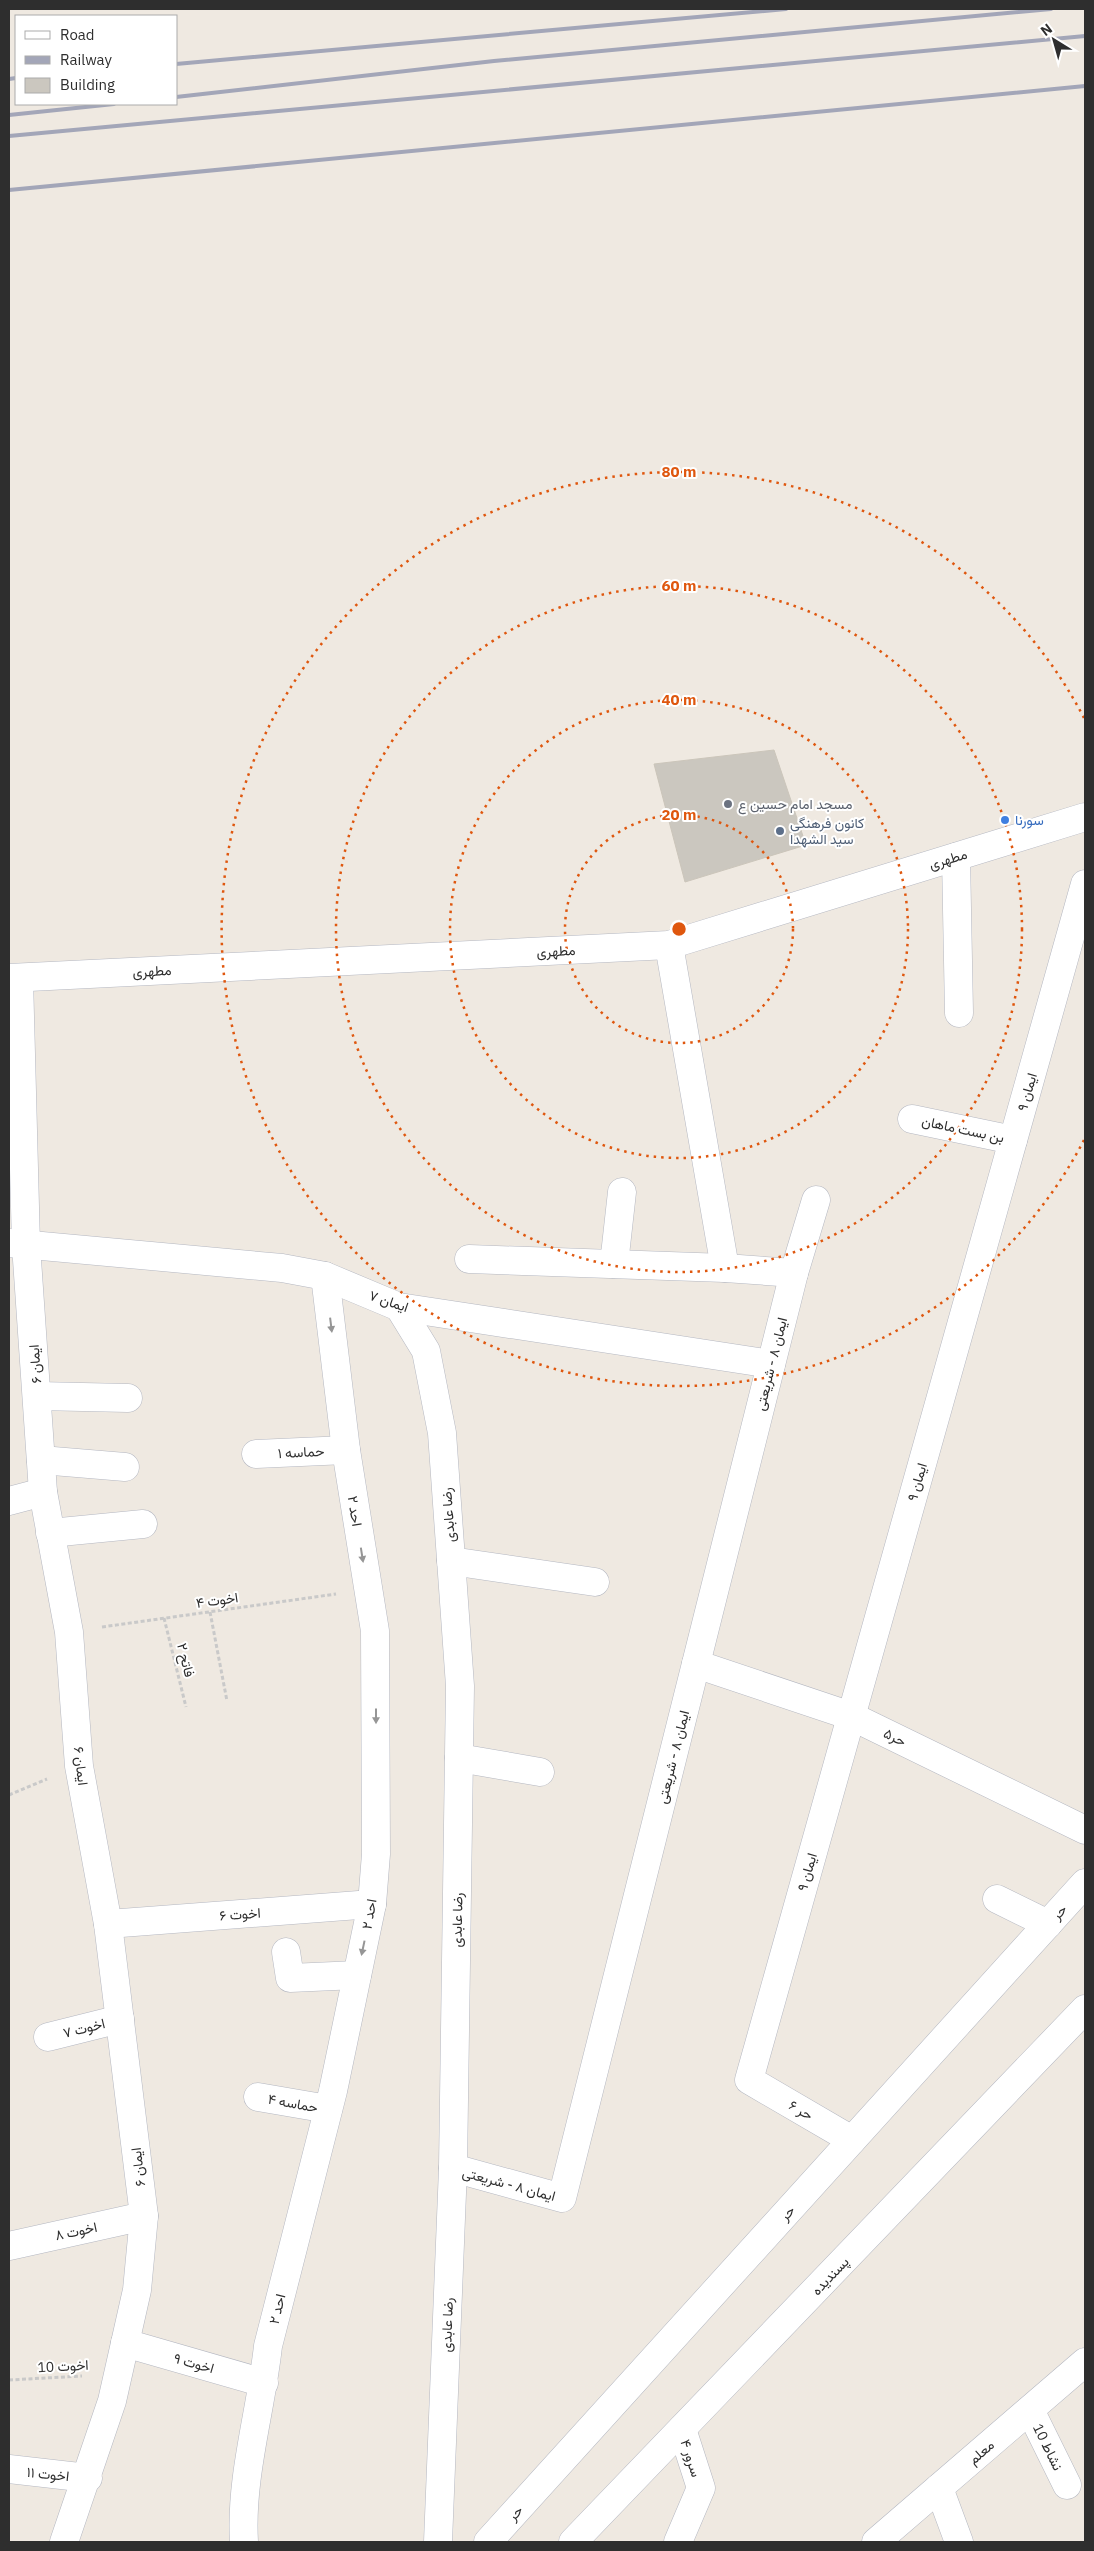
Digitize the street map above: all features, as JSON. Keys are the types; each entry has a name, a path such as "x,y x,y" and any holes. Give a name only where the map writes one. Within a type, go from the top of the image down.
{"street":[{"name":"مطهری","path":"14,978 669,945 1085,817"},
{"path":"956,857 959,1013"},
{"name":"ایمان ۹","path":"749,2080 1085,884"},
{"path":"669,945 725,1268"},
{"name":"ایمان ۶","path":"14,978 18,1244 37,1396 43,1492 69,1632 79,1766 108,1924 144,2216 136,2290 112,2401 88,2478 64,2542"},
{"name":"بن بست ماهان","path":"912,1119 1013,1140"},
{"path":"614,1264 622,1192"},
{"name":"ایمان ۸ - شریعتی","path":"453,2168 562,2198 794,1273 816,1200"},
{"name":"ایمان ۷","path":"18,1244 282,1268 325,1276 399,1307 771,1364"},
{"path":"468,1259 725,1268 794,1273"},
{"name":"احد ۲","path":"244,2542 242,2511 264,2383 268,2346 328,2110 372,1904 376,1854 375,1641 346,1450 325,1276"},
{"name":"رضا عابدی","path":"399,1307 426,1351 442,1433 460,1686 453,2168 438,2542"},
{"path":"37,1396 128,1398"},
{"name":"حماسه ۱","path":"256,1454 346,1450"},
{"path":"41,1460 125,1467"},
{"path":"9,1501 43,1492"},
{"path":"50,1533 143,1524"},
{"path":"451,1561 595,1582"},
{"name":"حر۵","path":"696,1664 851,1716 1085,1830"},
{"path":"459,1758 540,1772"},
{"name":"حر","path":"488,2542 1085,1883"},
{"path":"997,1899 1048,1924"},
{"name":"اخوت ۶","path":"108,1924 372,1904"},
{"path":"286,1952 290,1978 357,1975"},
{"name":"پسندیده","path":"573,2542 1085,2009"},
{"name":"اخوت ۷","path":"48,2037 120,2019"},
{"name":"حر ۶","path":"749,2080 852,2140"},
{"name":"حماسه ۴","path":"258,2097 328,2110"},
{"name":"اخوت ۸","path":"9,2246 144,2216"},
{"name":"اخوت ۹","path":"125,2342 264,2383"},
{"name":"معلم","path":"876,2542 1085,2362"},
{"name":"نشاط 10","path":"1030,2410 1067,2485"},
{"name":"سرور ۴","path":"678,2542 702,2488 682,2428"},
{"name":"اخوت ۱۱","path":"9,2470 88,2478"},
{"path":"939,2488 959,2542"}],"path":[{"name":"اخوت ۴","path":"69,1632 368,1590"},
{"path":"210,1612 227,1701"},
{"name":"فاتح ۲","path":"164,1618 186,1707"},
{"path":"9,1795 79,1766"},
{"name":"اخوت 10","path":"9,2380 118,2375"}],"building":[{"name":"مسجد امام حسین ع","path":"774,750 806,845 685,882 654,764"}],"railway":[{"path":"178,64 786,9"},
{"path":"178,97 494,61 1051,9"},
{"path":"9,136 1085,36"},
{"path":"9,79 15,78"},
{"path":"9,190 1085,86"},
{"path":"9,115 104,105"}],"place":[{"name":"مسجد امام حسین ع","path":"728,804"},
{"name":"سورنا","path":"1005,820"},
{"name":"کانون فرهنگی سید الشهدا","path":"780,831"}]}
